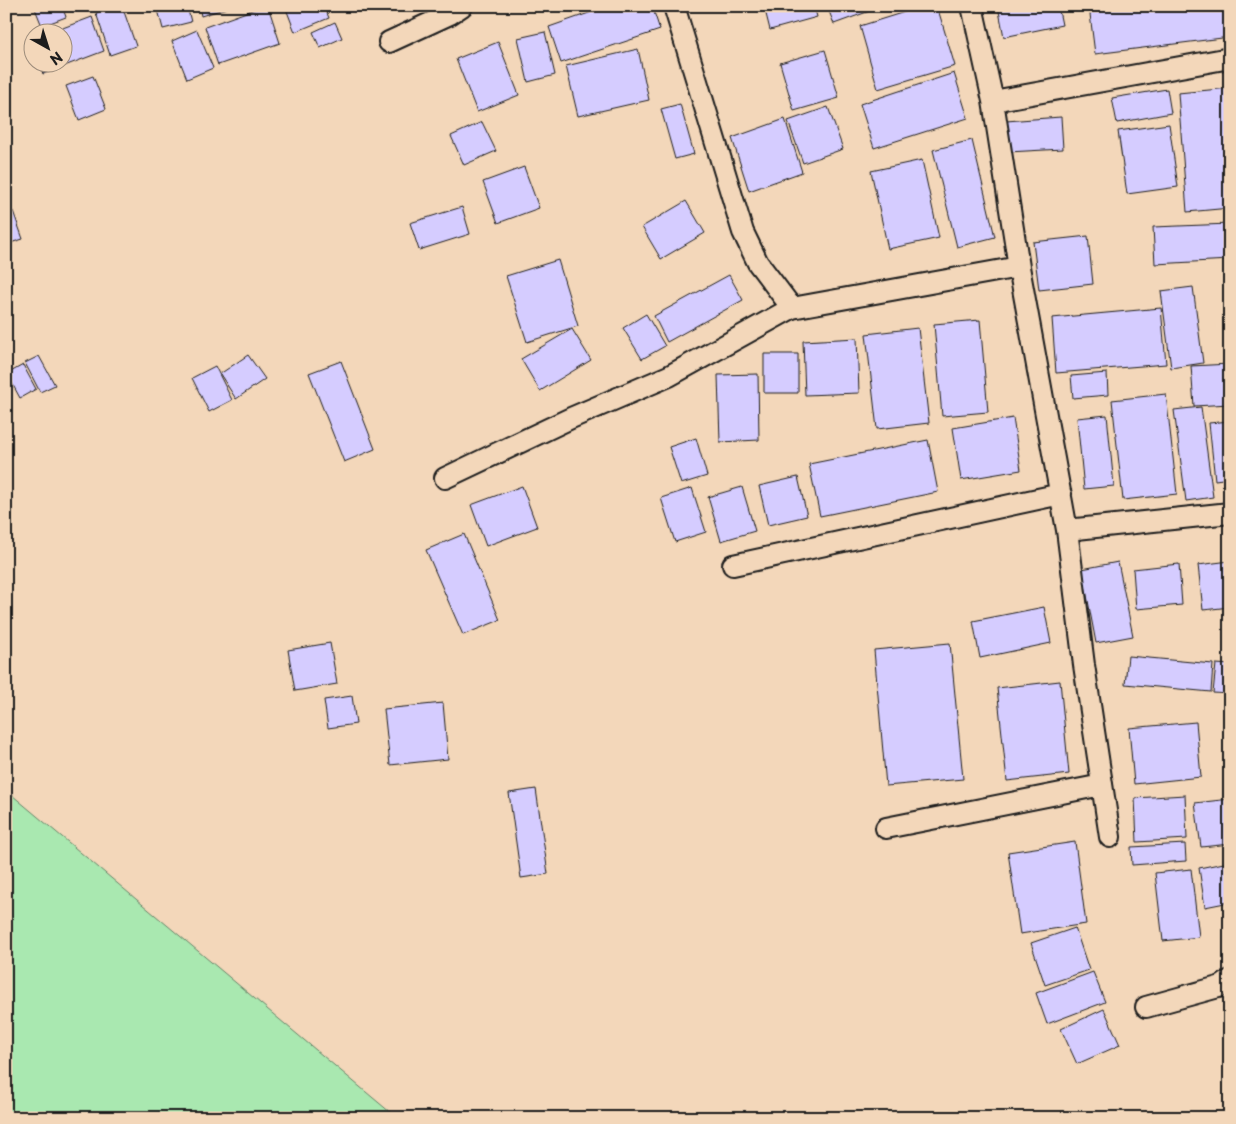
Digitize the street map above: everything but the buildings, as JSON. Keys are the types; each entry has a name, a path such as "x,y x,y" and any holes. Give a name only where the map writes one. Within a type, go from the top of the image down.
{"street":[{"path":"389,42 450,14 462,6"},
{"path":"674,6 743,232 758,263 792,308"},
{"path":"972,6 993,101 1019,266 1067,530 1084,665 1110,837"},
{"path":"993,101 1230,58"},
{"path":"445,478 571,418 669,376 792,308 1019,266"},
{"path":"733,565 1061,494"},
{"path":"1067,530 1230,514"},
{"path":"886,828 1102,785"},
{"path":"1146,1006 1222,986 1230,980"}],"green space":[{"path":"6,790 397,1118 6,1118"}]}
